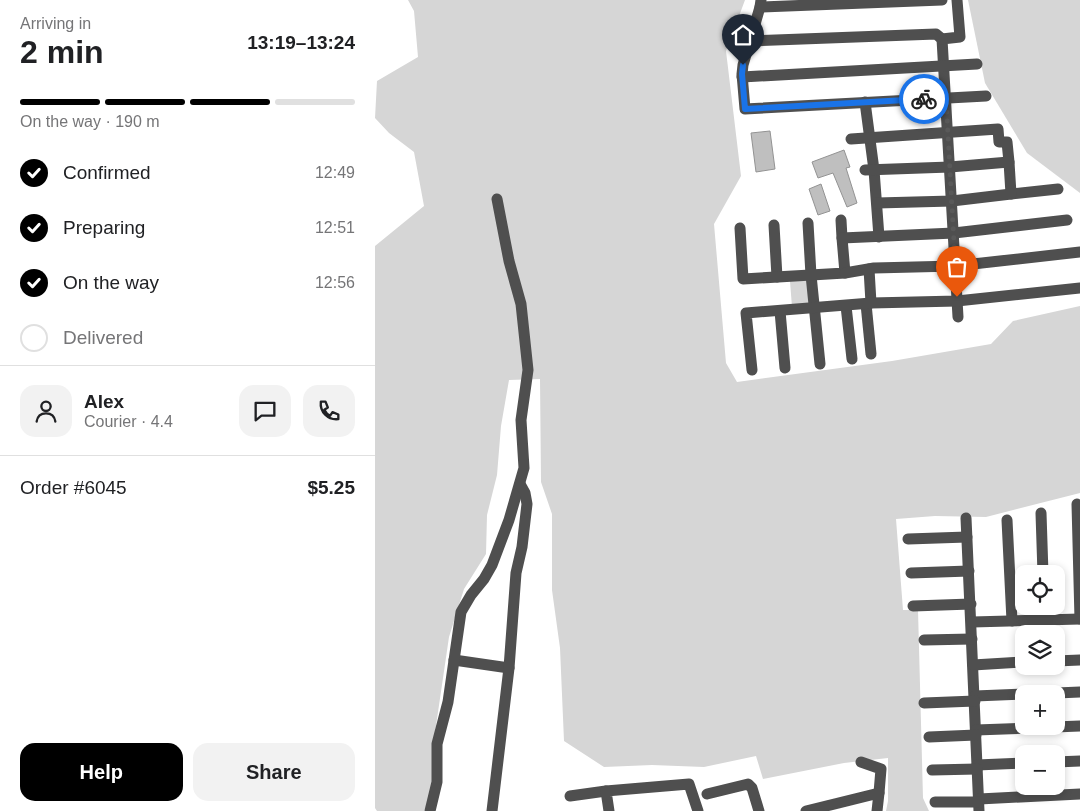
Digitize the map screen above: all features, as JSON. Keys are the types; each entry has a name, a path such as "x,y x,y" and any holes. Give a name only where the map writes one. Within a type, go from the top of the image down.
{"street":[{"path":"942,0 761,3 749,41 742,77 745,109 986,96"},
{"path":"749,41 937,34 943,39 960,37 957,0"},
{"path":"943,39 943,66 949,133 959,317"},
{"path":"742,77 977,64"},
{"path":"865,102 870,137 870,170 877,203 879,236"},
{"path":"851,138 998,129 999,142 1007,142 1011,194"},
{"path":"870,170 950,167 1009,162"},
{"path":"877,203 952,200 1057,189"},
{"path":"430,811 437,782 437,744 448,702 461,612 471,595 485,579 492,565 509,520 523,468 521,414 529,370 521,304 509,261 497,199"},
{"path":"841,220 845,273"},
{"path":"842,238 954,233 1067,220"},
{"path":"808,224 820,364"},
{"path":"774,226 777,277"},
{"path":"740,228 743,278 845,273 871,269 955,266 1080,252"},
{"path":"871,269 869,304 871,354"},
{"path":"752,370 746,313 869,304 957,301 1080,288"},
{"path":"846,306 852,359"},
{"path":"780,310 785,368"},
{"path":"492,811 509,668 516,573 522,547 527,504 525,493 520,484"},
{"path":"972,622 1080,619 1077,504"},
{"path":"1041,513 1043,565"},
{"path":"966,518 979,804"},
{"path":"1007,520 1012,621"},
{"path":"908,539 967,537"},
{"path":"911,573 969,571"},
{"path":"913,606 971,604"},
{"path":"1045,615 1045,620"},
{"path":"924,640 973,639"},
{"path":"454,660 509,668"},
{"path":"1065,661 1080,660"},
{"path":"973,665 1015,663"},
{"path":"1065,693 1080,692"},
{"path":"924,703 1015,695"},
{"path":"929,737 976,732 1080,726"},
{"path":"1065,762 1080,761"},
{"path":"861,762 881,769 877,811"},
{"path":"932,770 1015,764"},
{"path":"571,796 689,784 697,811"},
{"path":"707,794 748,784 753,788 759,811"},
{"path":"606,791 609,811"},
{"path":"806,811 879,792"},
{"path":"935,802 979,804 1080,794"}],"shaded area":[{"path":"408,0 745,0 726,51 741,176 714,224 726,363 737,382 892,361 991,344 1013,321 1080,306 1080,493 986,517 935,516 896,519 903,610 918,610 923,798 929,811 886,811 888,801 888,758 844,763 763,779 756,756 704,767 652,765 604,767 564,741 560,648 552,590 552,514 541,482 540,379 509,380 501,426 497,475 487,515 486,554 464,589 449,637 432,753 434,793 424,811 377,811 375,808 375,246 424,206 414,152 389,133 375,118 377,81 418,57 414,11"},
{"path":"968,0 1080,0 1080,193 1027,153 985,83"},
{"path":"807,280 809,305 792,307 790,281"}],"building":[{"path":"770,131 775,169 756,172 751,133"},
{"path":"844,150 850,167 846,168 857,203 847,207 833,173 818,178 812,162"},
{"path":"821,184 830,211 818,215 809,189"}],"way so far":[{"path":"924,99 946,98 957,297"}],"route":[{"path":"743,65 745,109 924,99"}]}
